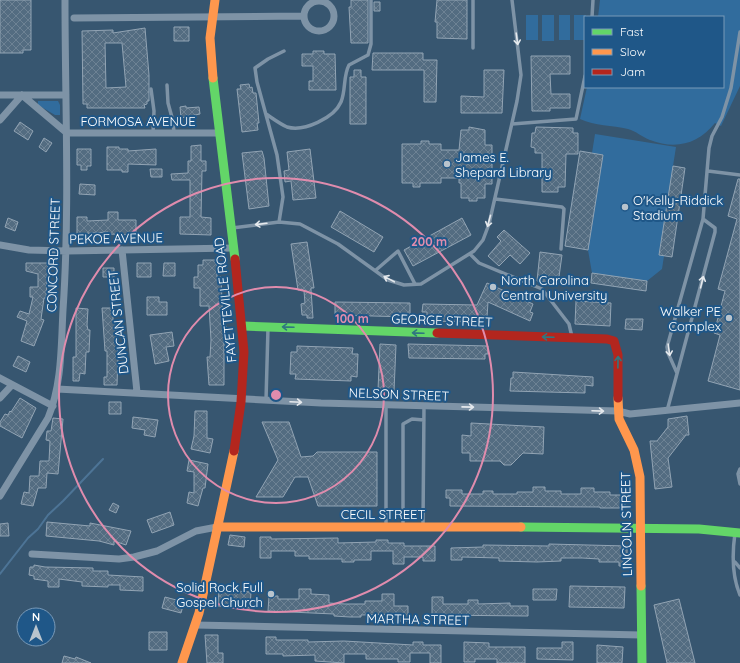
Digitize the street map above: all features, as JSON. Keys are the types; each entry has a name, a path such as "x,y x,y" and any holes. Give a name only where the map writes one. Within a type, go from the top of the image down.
{"street":[{"name":"CONCORD STREET","path":"0,496 48,418 53,406 57,389 67,251 66,0"},
{"name":"FAYETTEVILLE ROAD","path":"182,663 195,625 217,527 243,399 246,359 211,58 210,38 215,0"},
{"path":"323,2 330,6 334,19 326,29 318,31 306,25 304,16 310,5 323,2"},
{"path":"74,18 304,16"},
{"path":"0,95 66,95"},
{"path":"0,120 22,96"},
{"name":"FORMOSA AVENUE","path":"22,96 67,133 219,133"},
{"name":"PEKOE AVENUE","path":"0,246 29,250 67,251 233,248"},
{"name":"DUNCAN STREET","path":"122,250 137,392"},
{"name":"GEORGE STREET","path":"243,326 607,339 614,341"},
{"name":"LINCOLN STREET","path":"614,341 618,355 618,411 623,429 634,450 640,477 642,663"},
{"path":"0,378 53,406"},
{"path":"0,398 12,385"},
{"name":"NELSON STREET","path":"57,389 386,405 618,411 630,414 740,403"},
{"name":"CECIL STREET","path":"32,554 119,559 134,557 157,550 185,535 217,527 640,528 738,532"},
{"name":"MARTHA STREET","path":"195,625 641,635"}],"lane":[{"path":"266,114 287,126 294,127 317,124 325,119 341,104 349,65 368,55 371,44 371,0"},
{"path":"473,0 473,48"},
{"path":"231,228 279,222 300,224 338,244 388,280 404,285 421,284 470,254 482,240 489,224 512,124 521,75 512,0"},
{"path":"592,16 593,0"},
{"path":"677,373 668,353 667,347 703,219 712,136 722,117 731,88 740,32"},
{"path":"279,222 282,197 277,155 257,82 255,68 268,58 284,51"},
{"path":"512,124 576,119 584,81"},
{"path":"167,84 168,103 173,121 174,133"},
{"path":"151,89 154,111 153,133"},
{"path":"708,171 740,175"},
{"path":"494,199 562,207 564,210 561,249"},
{"path":"667,411 715,232 715,228 703,219"},
{"path":"376,270 398,252 415,284"},
{"path":"470,254 479,263 542,289 569,324 572,338"},
{"path":"266,400 268,327"},
{"path":"386,405 386,527"},
{"path":"423,527 424,406"},
{"path":"403,527 404,424 412,419 424,420"},
{"path":"740,469 738,474 740,484"},
{"path":"738,532 733,548 733,571 735,584 740,596"},
{"path":"734,562 740,568"}],"shaded area":[{"path":"600,0 740,0 740,86 721,126 715,123 701,136 694,140 678,145 669,145 650,140 628,129 592,123 580,119 587,88 724,88 724,16 598,16"},
{"path":"526,15 538,15 538,40 526,40"},
{"path":"542,15 554,15 554,41 542,41"},
{"path":"559,15 570,15 570,40 559,40"},
{"path":"574,15 586,15 584,16 584,40 574,40"},
{"path":"38,101 58,101 60,105 60,115 55,115 38,105"},
{"name":"O'Kelly-Riddick Stadium","path":"595,134 676,147 673,166 685,168 672,257 664,256 662,269 647,281 646,291 591,283 592,273 588,250 565,246 580,151 592,153"}],"building":[{"path":"0,0 31,0 31,50 23,50 23,53 0,53"},
{"path":"351,0 368,0 368,43 351,43 349,7 351,7"},
{"path":"437,0 467,0 467,39 437,38 437,22 435,22"},
{"path":"374,2 380,2 380,11 374,11"},
{"path":"174,27 189,27 189,41 174,41"},
{"path":"145,28 149,75 149,101 147,101 147,104 144,105 145,108 87,108 87,104 83,104 82,31 113,30 113,33","holes":["105,43 122,43 126,87 106,88"]},
{"path":"313,51 324,51 324,54 335,54 336,90 309,90 309,81 313,81 313,66 302,66 302,54 313,54"},
{"path":"373,53 423,53 423,60 437,60 436,102 424,102 424,70 372,70"},
{"path":"531,56 570,56 570,74 550,74 551,94 570,94 570,108 550,108 550,111 532,111"},
{"path":"354,70 361,70 361,77 366,77 366,124 350,124 350,77 354,77"},
{"path":"484,70 504,70 502,113 461,113 461,96 484,97"},
{"path":"249,84 250,88 252,87 253,93 256,93 259,123 257,123 258,130 242,132 237,89 241,89 240,85"},
{"path":"186,106 186,108 199,107 200,114 181,118 180,107"},
{"path":"20,122 33,131 28,140 14,131"},
{"name":"James E. Shepard Library","path":"469,127 485,130 485,145 492,145 492,184 485,184 485,198 477,198 477,201 469,201 469,198 461,198 461,183 459,183 459,178 441,178 441,183 420,183 420,187 413,187 413,183 402,183 402,144 421,144 421,141 429,141 429,144 441,144 441,150 459,150 461,130 469,130"},
{"path":"536,127 573,128 573,133 578,133 578,154 566,154 565,187 558,187 558,192 542,192 542,153 535,153 535,148 531,147 532,133 535,133"},
{"path":"44,138 52,143 46,152 39,147"},
{"path":"201,145 201,161 206,161 206,171 202,171 201,217 211,218 211,235 180,234 180,217 190,217 190,180 172,180 171,174 188,173 188,161 191,161 191,146"},
{"path":"107,147 119,147 119,149 128,149 128,151 156,149 156,165 128,164 128,172 122,172 122,170 107,170"},
{"path":"77,149 91,149 91,166 87,166 87,170 81,170 81,165 77,165"},
{"path":"310,149 316,198 293,200 291,181 285,182 284,171 289,170 287,152"},
{"path":"262,151 269,206 249,209 242,153"},
{"path":"580,151 603,155 588,250 565,246"},
{"path":"673,166 685,168 672,257 659,255"},
{"path":"150,169 162,169 162,177 151,177"},
{"name":"Walker PE Complex","path":"738,179 740,179 740,390 708,381 720,335 714,333 725,291 718,289 737,219 728,216"},
{"path":"80,184 95,185 95,195 79,194"},
{"path":"340,211 383,237 374,252 331,227"},
{"path":"108,212 118,212 118,220 136,220 136,235 108,234 108,232 77,234 77,217 87,217 87,221 108,220"},
{"path":"8,218 18,222 15,231 5,227"},
{"path":"462,218 471,235 413,266 404,250"},
{"path":"504,230 530,253 520,264 510,255 499,266 488,256 501,241 497,237"},
{"path":"307,242 314,288 311,288 313,318 307,318 307,315 302,315 301,304 305,303 304,291 302,289 298,290 291,244"},
{"path":"540,252 562,255 558,284 537,281"},
{"path":"203,260 217,260 217,277 221,277 223,326 226,326 226,337 224,337 224,385 209,385 207,357 210,357 211,340 209,306 200,306 200,288 194,288 194,277 198,277 198,265 203,265"},
{"path":"26,263 48,263 46,298 44,298 41,319 44,320 34,346 21,341 27,321 17,317 20,311 29,314 33,297 30,297 30,287 38,287 38,274 26,271"},
{"path":"137,263 151,263 151,277 137,277"},
{"path":"164,263 175,263 175,276 163,276"},
{"path":"103,268 114,268 114,277 103,277"},
{"path":"592,273 647,281 646,291 591,283"},
{"path":"487,283 533,304 530,312 533,313 530,321 488,302 487,317 482,317 482,322 427,321 427,312 422,312 423,304 477,305"},
{"path":"147,297 159,297 159,302 167,302 167,315 147,315"},
{"path":"576,301 611,303 610,326 575,324"},
{"path":"335,302 410,303 410,317 335,315"},
{"path":"76,308 88,309 87,325 88,330 90,330 89,352 86,352 85,374 80,373 79,381 73,381 73,357 76,357"},
{"path":"102,308 113,308 113,323 116,322 118,357 117,385 104,385 104,377 107,377 107,351 105,351"},
{"path":"626,319 643,319 642,330 625,329"},
{"path":"172,332 174,346 166,347 169,361 155,364 150,335"},
{"path":"380,344 396,345 394,391 378,390"},
{"path":"408,344 488,346 488,354 485,354 485,359 409,358"},
{"path":"297,346 353,348 352,354 358,354 357,377 351,376 351,381 295,379 296,374 290,374 291,352 297,352"},
{"path":"18,356 30,362 26,372 13,366"},
{"path":"513,372 593,377 593,386 585,385 585,393 510,391"},
{"path":"20,398 36,408 22,438 0,426 0,422 5,414 8,415 10,411 11,412"},
{"path":"109,402 121,402 121,414 109,414"},
{"path":"195,411 207,411 207,438 213,439 210,453 191,449 194,436"},
{"path":"687,416 689,435 686,435 668,458 672,487 655,489 650,441 657,441 668,427 668,419"},
{"path":"133,417 158,420 155,437 144,435 145,430 132,428"},
{"path":"53,418 63,419 58,474 47,473 46,488 38,488 33,506 21,504 24,492 29,493 30,476 39,476 40,461 49,461 50,441 46,440 47,431 51,431"},
{"path":"262,422 289,422 301,457 313,456 317,452 377,452 377,506 318,506 308,477 295,477 283,497 256,497 278,460"},
{"path":"471,423 544,427 543,454 523,453 511,465 504,465 500,461 470,461 470,453 462,453 462,435 471,436"},
{"path":"189,460 208,464 205,488 203,488 198,506 187,503 189,492 194,493 194,472 187,471"},
{"path":"533,487 545,487 545,491 561,491 561,494 581,494 581,488 594,488 594,492 610,492 610,495 625,495 625,508 450,506 450,498 446,498 446,490 462,490 462,494 483,494 483,491 493,491 493,494 517,494 517,492 533,492"},
{"path":"113,503 119,506 116,513 109,510"},
{"path":"170,512 174,525 152,533 147,520"},
{"path":"47,522 90,526 90,523 131,531 126,545 114,541 114,545 99,541 46,536"},
{"path":"8,523 9,536 0,536 0,524"},
{"path":"230,535 245,537 244,547 228,545"},
{"path":"260,537 271,537 271,539 338,538 338,543 376,542 376,540 388,540 388,543 404,543 404,546 435,546 435,561 423,561 423,557 404,557 404,564 393,564 393,551 371,551 371,560 354,560 354,562 342,562 342,559 309,559 309,556 295,556 295,551 271,551 271,558 260,558"},
{"path":"549,544 627,546 627,566 619,566 619,562 599,562 599,559 582,558 561,558 561,561 537,562 499,561 499,558 462,557 462,560 451,560 451,548 483,547 483,545 549,546"},
{"path":"34,565 45,567 93,568 93,571 108,571 108,575 143,577 143,591 120,590 120,585 108,585 108,587 82,586 82,582 59,579 59,587 48,587 48,581 34,579 34,576 29,575 30,567 34,567"},
{"path":"570,586 625,587 624,608 569,607"},
{"path":"299,589 311,589 311,594 329,595 329,603 345,604 365,604 365,601 382,601 382,594 394,594 394,606 408,606 408,621 398,621 398,614 361,615 361,617 350,617 334,616 334,614 268,611 269,596 278,596 278,599 299,599"},
{"path":"533,589 557,589 556,600 533,600"},
{"path":"219,590 251,592 250,608 218,606"},
{"path":"165,597 184,602 181,613 162,608"},
{"path":"432,597 443,597 443,604 468,604 468,600 478,600 478,604 510,603 510,606 528,606 528,616 432,615"},
{"path":"679,599 695,663 667,663 654,605"},
{"path":"149,632 167,632 167,650 149,650"},
{"path":"205,635 218,635 218,653 223,653 223,663 207,663"},
{"path":"266,637 276,637 276,640 308,640 308,642 344,641 413,645 413,642 423,642 423,645 441,645 441,663 430,663 430,653 410,653 410,662 398,662 398,659 366,659 366,654 344,654 344,663 315,661 315,655 283,656 283,654 266,654"},
{"path":"464,642 489,643 489,647 525,647 525,663 497,663 497,659 475,659 475,662 464,662"},
{"path":"562,642 573,642 573,660 537,659 537,648 562,648"},
{"path":"597,645 623,647 622,663 597,663"},
{"path":"64,656 75,659 76,657 91,663 62,663"}],"waterway":[{"path":"0,574 48,515 103,459"}],"traffic: fast":[{"path":"213,78 235,259"},
{"path":"243,326 437,333"},
{"path":"521,527 699,529 740,533"},
{"path":"641,586 642,663"}],"traffic: slow":[{"path":"213,78 210,38 215,0"},
{"path":"618,398 619,419 634,450 640,477 641,586"},
{"path":"182,663 199,613 234,451"},
{"path":"217,527 521,527"}],"traffic: jam":[{"path":"234,451 241,402 244,352 235,259"},
{"path":"437,333 607,339 614,341 618,355 618,398"}],"place":[{"name":"James E. Shepard Library","path":"447,164"},
{"name":"O'Kelly-Riddick Stadium","path":"625,207"},
{"name":"North Carolina Central University","path":"493,287"},
{"name":"Walker PE Complex","path":"729,318"},
{"name":"Solid Rock Full Gospel Church","path":"271,594"}]}
